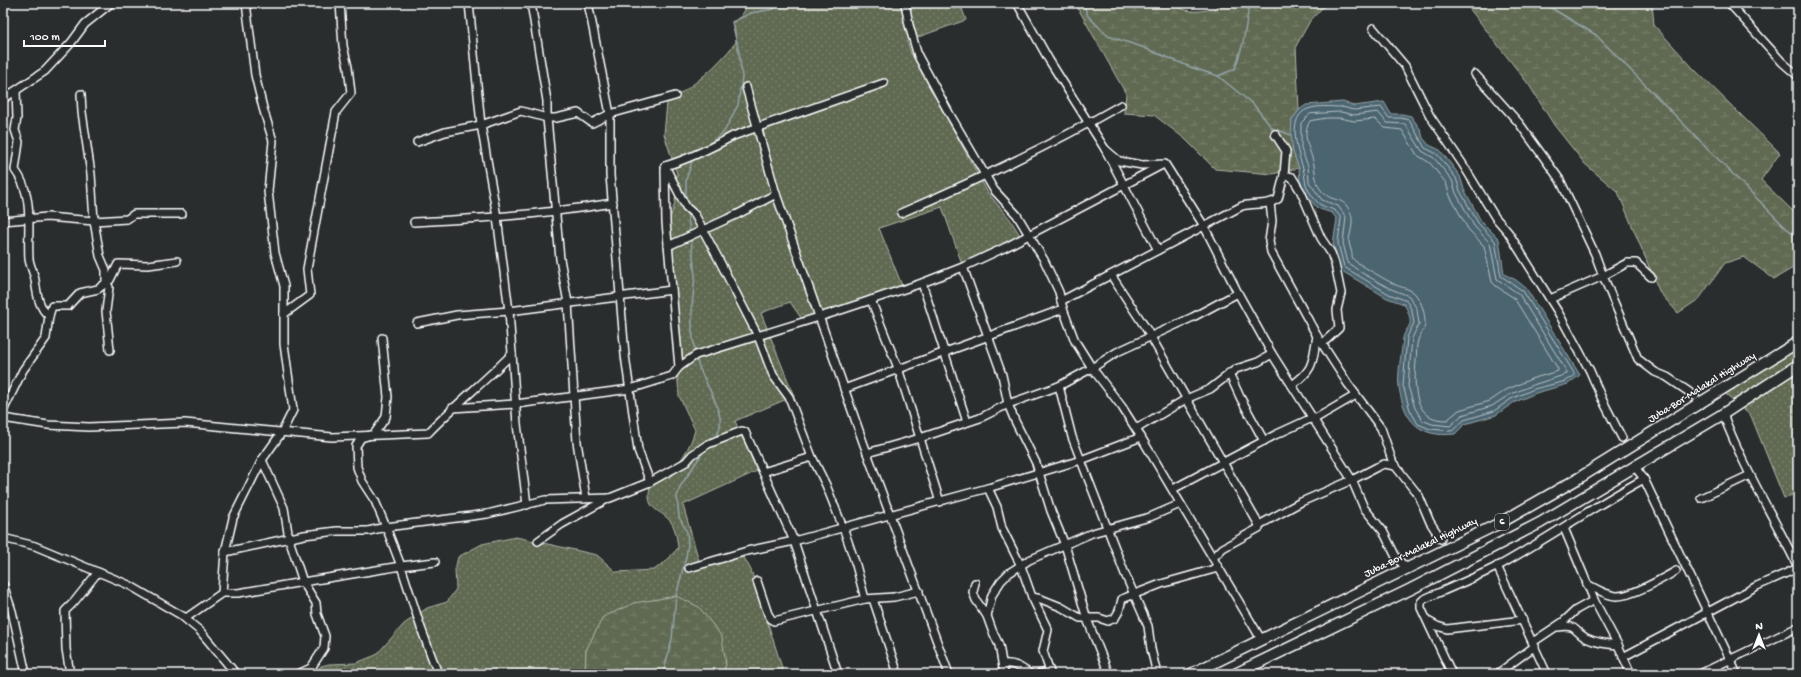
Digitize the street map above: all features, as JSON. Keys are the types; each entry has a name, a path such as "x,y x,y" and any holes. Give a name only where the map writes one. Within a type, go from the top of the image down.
{"highway":[{"name":"Juba-Bor-Malakal Highway","path":"1191,674 1500,523 1579,478 1798,342"},
{"name":"6","path":"1235,674 1473,559 1540,523 1723,414 1798,365"}],"street":[{"path":"3,98 45,71 71,43 85,24 111,3"},
{"path":"222,593 224,552 233,518 262,460 282,432 293,410 284,344 284,286 275,253 268,191 273,141 255,75 246,3"},
{"path":"284,314 310,295 306,269 336,112 351,93 348,67 343,46 340,3"},
{"path":"469,3 481,125 497,217 509,311 516,404 527,505"},
{"path":"531,3 547,101 547,118 555,212 560,259 568,303 577,442 586,498"},
{"path":"588,3 610,114 610,175 625,355 638,450 650,482"},
{"path":"905,3 909,25 918,56 994,190 1017,215 1044,260 1059,292 1063,309 1075,340 1092,368 1122,407 1141,437 1261,639"},
{"path":"1017,3 1049,60 1105,149 1158,250"},
{"path":"1729,3 1782,62 1798,76"},
{"path":"1373,28 1405,66 1430,116 1462,163 1495,217 1508,232 1550,299 1583,358 1622,438"},
{"path":"1475,74 1519,123 1560,180 1583,226 1638,359 1655,372 1667,377 1695,396"},
{"path":"665,166 681,161 733,136 884,83"},
{"path":"746,87 776,194 867,453 949,674"},
{"path":"16,91 17,118 15,130 19,142 15,170 19,175 27,196 30,220 29,261 35,278 37,295 44,312 49,316"},
{"path":"81,94 82,112 91,174 94,221 100,256 106,270 106,282 109,286 106,311 110,350"},
{"path":"418,142 445,132 481,125 521,111 547,118 556,118 578,113 592,123 610,114 674,96"},
{"path":"901,213 961,187 1090,123 1121,105"},
{"path":"1061,301 1242,206 1270,203 1280,196 1286,151 1275,134"},
{"path":"1105,149 1119,161 1142,165 1165,164"},
{"path":"452,408 516,404 630,389 672,376 680,366 696,355 820,317 922,283 963,267 1006,247 1123,184 1165,164"},
{"path":"1165,164 1204,226 1238,293 1272,354 1352,480 1364,508 1383,531 1397,559 1408,569"},
{"path":"665,166 686,207 695,215 758,336 773,375 789,397 812,457 826,485 843,527 898,674"},
{"path":"665,166 666,222 680,366"},
{"path":"1284,175 1292,177 1302,192 1321,238 1331,253 1341,292 1337,310 1339,328 1322,344"},
{"path":"668,246 703,231 776,194"},
{"path":"414,222 555,212 613,203"},
{"path":"1270,203 1272,221 1269,247 1317,336 1381,428 1392,460 1419,496 1430,522 1441,539"},
{"path":"3,221 30,220 47,217 94,221 127,219 134,214 182,214"},
{"path":"3,412 23,370 46,338 52,306 68,306 80,293 98,289 110,280 118,264 148,265 178,261"},
{"path":"1550,299 1603,276 1630,262 1639,265 1651,277"},
{"path":"963,267 1002,375 1008,404 1040,473 1051,511 1065,545 1087,619 1109,674"},
{"path":"1111,275 1186,399 1259,525"},
{"path":"922,283 967,422"},
{"path":"418,323 457,315 509,311 672,290"},
{"path":"867,453 920,438 980,418 1008,404 1058,386 1092,368 1117,352 1193,317 1238,293"},
{"path":"871,300 898,368 940,502"},
{"path":"844,389 1063,309"},
{"path":"1292,385 1307,374 1310,369 1317,336"},
{"path":"382,338 388,397 386,417 374,434 361,438 356,446 356,467 362,481 375,501 386,527 438,674"},
{"path":"3,418 48,425 89,427 185,423 332,437 374,434 428,433 452,408 512,354"},
{"path":"1136,429 1186,399 1210,389 1236,369 1258,362 1272,354"},
{"path":"1229,373 1240,397 1264,440"},
{"path":"1058,386 1072,437 1133,594 1148,626 1152,654 1157,674"},
{"path":"1173,489 1264,440 1312,419 1356,394"},
{"path":"1623,657 1707,611 1757,586 1798,568 1750,475 1723,414"},
{"path":"538,541 562,524 610,498 650,482 686,462 692,455 708,444 742,431 745,432 794,541 838,674"},
{"path":"689,568 747,551 794,541 940,502 1081,460 1141,437"},
{"path":"763,472 812,457"},
{"path":"262,460 284,508 289,539 303,582 316,603 317,614 325,636 324,648 311,668 298,674"},
{"path":"1213,558 1223,548 1259,528 1259,525 1301,502 1352,480 1384,464 1396,466"},
{"path":"1635,467 1644,480 1738,674"},
{"path":"1701,498 1750,475"},
{"path":"1452,674 1421,608 1421,602 1424,599 1497,566 1564,528 1608,499 1644,480"},
{"path":"988,488 997,507 1002,528 1021,566 1032,597 1048,630 1043,651 1050,672 1039,674"},
{"path":"224,552 337,531 368,531 386,527 487,514 545,500 610,498"},
{"path":"988,616 992,595 1009,573 1041,554 1108,528 1150,517 1180,504"},
{"path":"1564,528 1594,600 1618,645 1631,674"},
{"path":"3,538 35,546 129,585 186,618 222,593 238,593 400,566 434,562"},
{"path":"1497,566 1547,674"},
{"path":"1032,597 1061,607 1080,618 1099,618 1108,620 1115,618 1119,611 1122,599 1190,575 1218,568"},
{"path":"1587,584 1606,594 1617,596 1647,587 1676,571"},
{"path":"70,674 66,649 65,611 98,572"},
{"path":"98,572 174,609 200,631 236,674"},
{"path":"757,582 768,614 772,620 869,599 919,591"},
{"path":"975,583 973,592 976,600 988,616 992,630 999,645 1004,674"},
{"path":"3,584 12,611 26,674"},
{"path":"1498,674 1576,610 1594,600"},
{"path":"1428,621 1447,629 1523,620"},
{"path":"1554,627 1572,627 1588,639 1600,643 1618,645"},
{"path":"1700,674 1798,627"},
{"path":"1002,664 1011,663 1021,667 1030,674"}],"green space":[{"path":"744,3 960,3 966,20 907,41 911,53 988,193 1010,219 1021,237 962,264 942,207 879,228 903,288 828,319 806,325 790,302 761,313 794,396 735,421 757,471 683,505 701,568 741,552 751,570 784,674 721,674 726,665 586,650 585,674 315,674 321,666 329,664 356,663 376,655 404,624 427,608 447,602 456,589 455,570 458,557 482,544 516,537 597,555 616,572 654,570 667,560 678,548 674,527 666,517 651,505 649,501 650,487 668,476 677,466 691,442 695,430 679,396 667,229 675,202 677,174 664,134 667,103 704,76 736,42 734,22 744,12"},
{"path":"1075,3 1171,3 1177,7 1193,11 1217,8 1216,3 1330,3 1322,8 1310,21 1296,46 1299,110 1292,120 1293,152 1299,168 1272,174 1215,169 1185,139 1154,115 1124,113 1126,94"},
{"path":"1465,3 1652,3 1654,25 1694,69 1780,153 1761,180 1798,216 1798,265 1774,279 1744,257 1725,263 1699,299 1678,313 1660,293 1618,192 1585,164 1554,125 1529,85"},
{"path":"1798,339 1798,493 1784,498 1751,416 1719,388 1787,343"},
{"path":"676,596 699,607 722,637 726,665 721,674 585,674 586,650 603,617 634,603"}],"water":[{"path":"1343,102 1354,106 1384,102 1391,114 1411,116 1421,130 1423,138 1429,145 1440,150 1460,176 1464,189 1481,221 1499,239 1504,274 1516,280 1526,288 1580,375 1568,384 1536,393 1513,403 1496,415 1465,424 1455,434 1443,435 1432,433 1423,430 1416,425 1405,410 1399,387 1399,370 1403,338 1410,324 1410,319 1404,304 1387,298 1340,270 1333,243 1337,219 1332,213 1317,208 1300,184 1299,168 1293,152 1291,135 1292,120 1299,110 1306,105"}],"waterway":[{"path":"706,146 724,132 738,105 742,77 739,52 732,22 751,13 774,9 778,3"},
{"path":"1083,3 1088,16 1108,36 1142,47 1193,68 1218,76 1235,69 1243,43 1249,7 1258,3"},
{"path":"1543,3 1596,35 1784,226 1798,238"},
{"path":"1218,76 1254,105 1272,128 1291,135"},
{"path":"686,201 686,180 693,158"},
{"path":"687,211 690,233"},
{"path":"691,239 695,276 692,306 692,331 695,352"},
{"path":"696,358 718,410 720,421 719,430 714,438"},
{"path":"663,674 672,639 676,596 688,544 687,532 679,517 677,496 680,487 703,452"}]}
